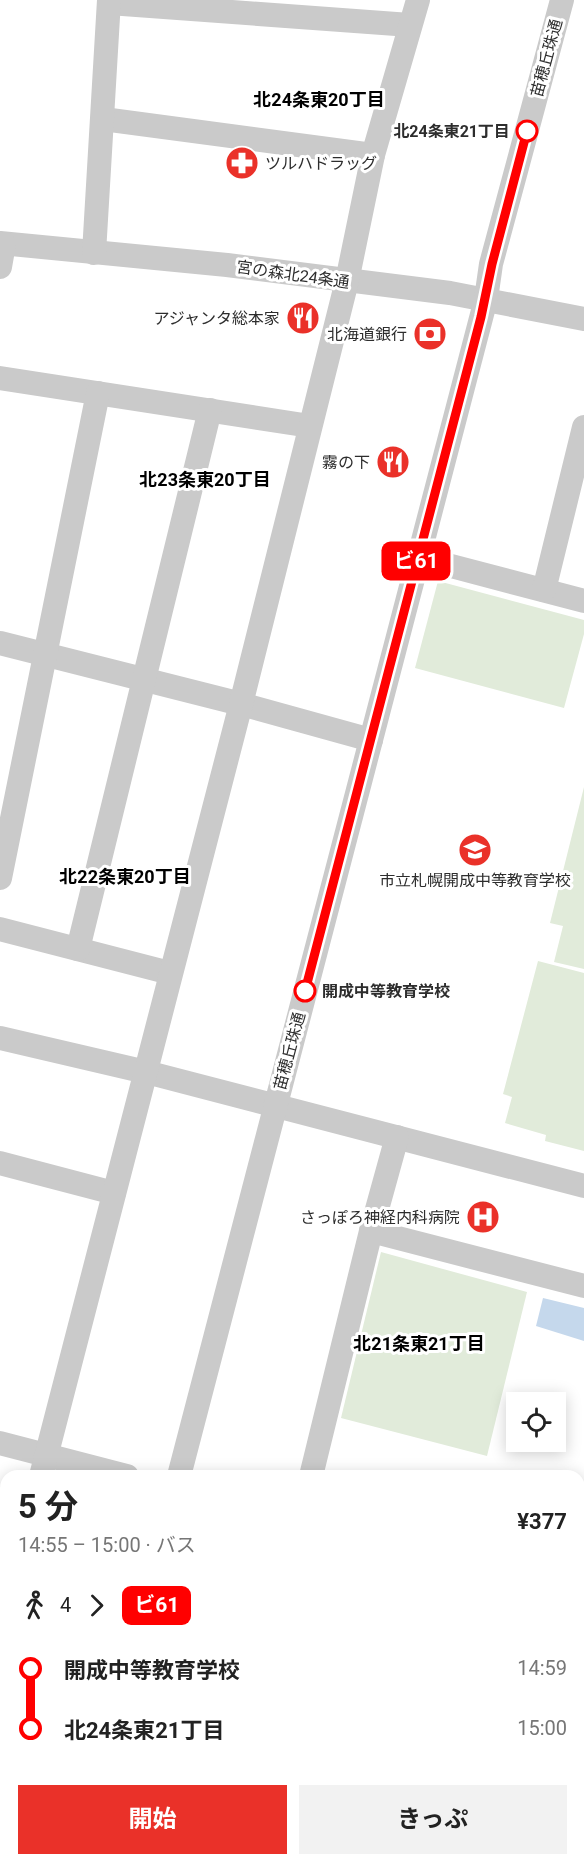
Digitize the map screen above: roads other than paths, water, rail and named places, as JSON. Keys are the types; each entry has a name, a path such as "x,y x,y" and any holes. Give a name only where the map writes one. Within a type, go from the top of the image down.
{"street":[{"path":"44,1466 241,704 347,281 373,155 418,0"},
{"name":"苗穂丘珠通","path":"181,1470 562,0"},
{"path":"94,253 109,2 410,25"},
{"path":"103,119 373,155"},
{"name":"宮の森北24条通","path":"1,251 94,253 227,265 486,299 584,319"},
{"path":"0,378 310,426"},
{"path":"0,878 98,393"},
{"path":"78,949 210,410"},
{"path":"544,590 579,463 584,427"},
{"path":"417,557 584,601"},
{"path":"0,643 241,704 371,740"},
{"path":"0,929 170,973"},
{"path":"0,1038 146,1072 584,1186"},
{"path":"311,1470 371,1231 397,1137"},
{"path":"1,1166 114,1193"},
{"path":"371,1231 584,1286"},
{"path":"0,1443 44,1466 77,1470"}],"water":[{"path":"543,1298 584,1308 584,1341 536,1326"}],"place":[{"name":"北24条東21丁目","path":"527,131"},
{"name":"ツルハドラッグ","path":"242,163"},
{"name":"アジャンタ総本家","path":"303,318"},
{"name":"北海道銀行","path":"430,334"},
{"name":"霧の下","path":"393,462"},
{"name":"市立札幌開成中等教育学校","path":"475,850"},
{"name":"開成中等教育学校","path":"305,991"},
{"name":"さっぽろ神経内科病院","path":"483,1217"}],"district":[{"name":"北24条東20丁目","path":"319,100"},
{"name":"北23条東20丁目","path":"205,480"},
{"name":"北22条東20丁目","path":"125,877"},
{"name":"北21条東21丁目","path":"419,1344"}]}
